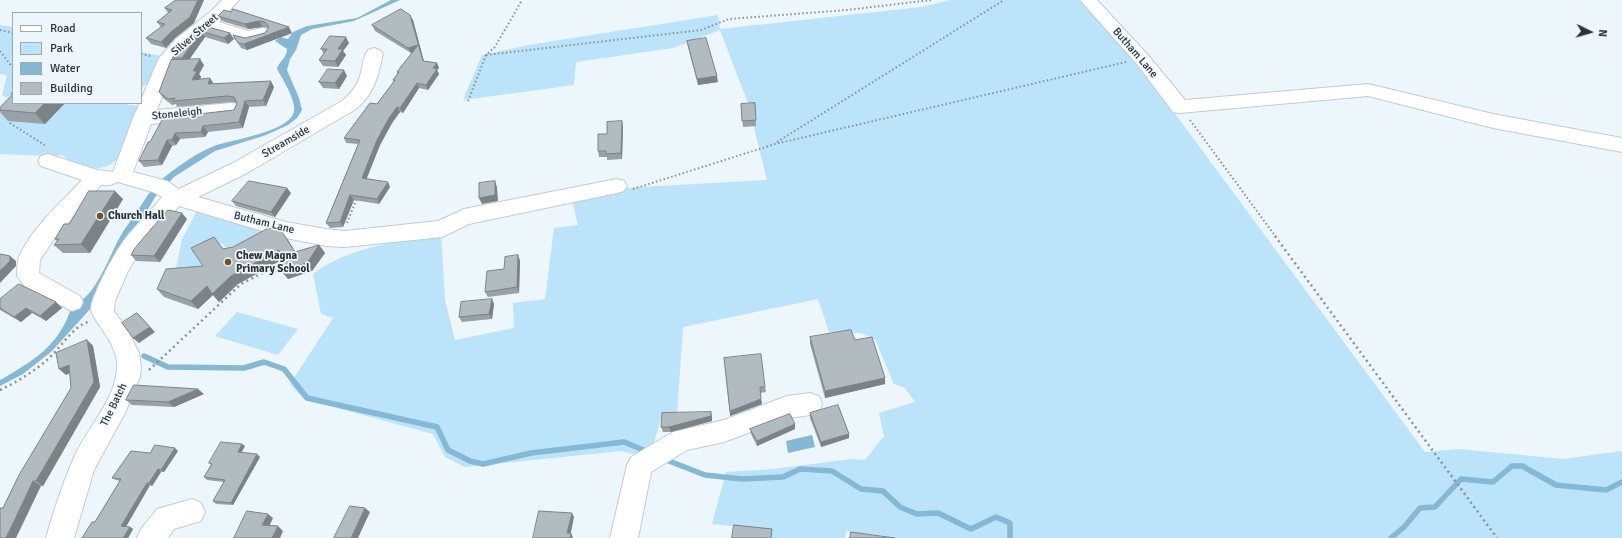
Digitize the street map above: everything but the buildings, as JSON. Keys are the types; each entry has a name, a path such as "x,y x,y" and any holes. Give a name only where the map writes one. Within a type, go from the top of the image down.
{"street":[{"name":"Silver Street","path":"125,177 123,171 168,58 177,48 208,24 225,8 231,0"},
{"name":"Butham Lane","path":"1088,0 1142,59 1180,106"},
{"path":"208,24 248,37 262,33"},
{"name":"Streamside","path":"169,192 240,168 349,105 365,90 377,64"},
{"path":"1180,106 1368,90 1493,121 1622,145"},
{"name":"Stoneleigh","path":"143,118 207,117 231,109"},
{"path":"48,161 96,177 125,177 169,192"},
{"path":"72,302 34,282 28,276 29,259 46,233 96,177"},
{"name":"Butham Lane","path":"169,192 187,202 288,230 332,238 351,238 442,228 464,217 622,188"},
{"name":"The Batch","path":"60,538 71,498 85,461 116,406 125,386 128,372 129,356 124,343 105,317 102,309 104,301 113,278 130,250 141,235 167,207 169,192"},
{"path":"624,538 640,466 644,463 675,444 724,431 787,407 810,404"},
{"path":"151,538 166,518 192,512"}],"path":[{"path":"468,101 486,55 495,47 522,0"},
{"path":"486,55 701,30 729,19 847,10 930,0"},
{"path":"775,144 1004,0"},
{"path":"0,30 12,32"},
{"path":"0,50 12,67"},
{"path":"622,188 775,144 1142,59"},
{"path":"1180,106 1497,538"},
{"path":"8,115 10,122 51,150 48,161"},
{"path":"351,238 359,192"},
{"path":"147,372 241,284 280,264"},
{"path":"0,390 20,380 49,358 63,345 80,324 84,322 94,322"}],"green space":[{"path":"951,0 1098,0 1146,55 1139,65 1425,452 1458,449 1563,459 1622,451 1622,538 899,538 846,531 845,538 770,538 771,530 712,524 726,472 773,469 851,459 865,460 884,436 879,413 915,402 905,388 894,384 875,339 861,333 829,332 818,299 683,327 677,414 662,414 650,458 621,451 465,467 445,457 433,434 304,399 290,384 333,318 321,314 313,274 342,257 374,247 441,233 445,300 455,340 514,328 513,303 545,299 554,228 578,225 570,191 767,180 748,103 720,30 673,48 576,62 574,85 463,100 482,55 529,45 718,15 720,29 921,7"},
{"path":"0,25 12,27 12,104 126,104 146,106 132,139 126,149 110,165 99,168 87,167 71,161 62,155 48,156 0,154 0,106 8,97 2,96 7,75 0,74"},
{"path":"142,52 162,56 151,79 142,88"},
{"path":"198,209 277,231 245,250 227,249 222,243 196,256 206,271 175,273 182,239"},
{"path":"237,312 298,329 278,355 215,336"}],"water":[{"path":"391,0 400,0 354,21 312,29 301,35 296,50 290,59 287,70 299,98 302,110 297,118 288,125 266,135 215,151 174,177 155,197 92,307 52,351 23,374 0,386 0,380 34,359 60,332 71,308 80,302 95,285 121,235 158,182 200,152 214,146 272,130 290,118 294,111 293,101 277,69 286,55 287,49 275,41 280,37 288,39 293,32 307,26 357,18"},
{"path":"812,435 815,447 788,453 786,441"}],"waterway":[{"path":"144,356 168,367 244,368 264,362 284,369 307,398 437,427 448,450 470,461 483,464 531,453 624,442 648,452"},
{"path":"664,459 705,475 742,479 783,477 800,469 832,471 861,489 883,491 900,507 917,514 938,513 971,529 996,517 1010,523 1010,538"},
{"path":"1391,538 1404,527 1420,508 1435,507 1461,479 1493,482 1512,466 1522,466 1556,485 1606,490 1622,482"}],"place":[{"name":"Church Hall","path":"100,216"},
{"name":"Chew Magna Primary School","path":"228,262"}]}
